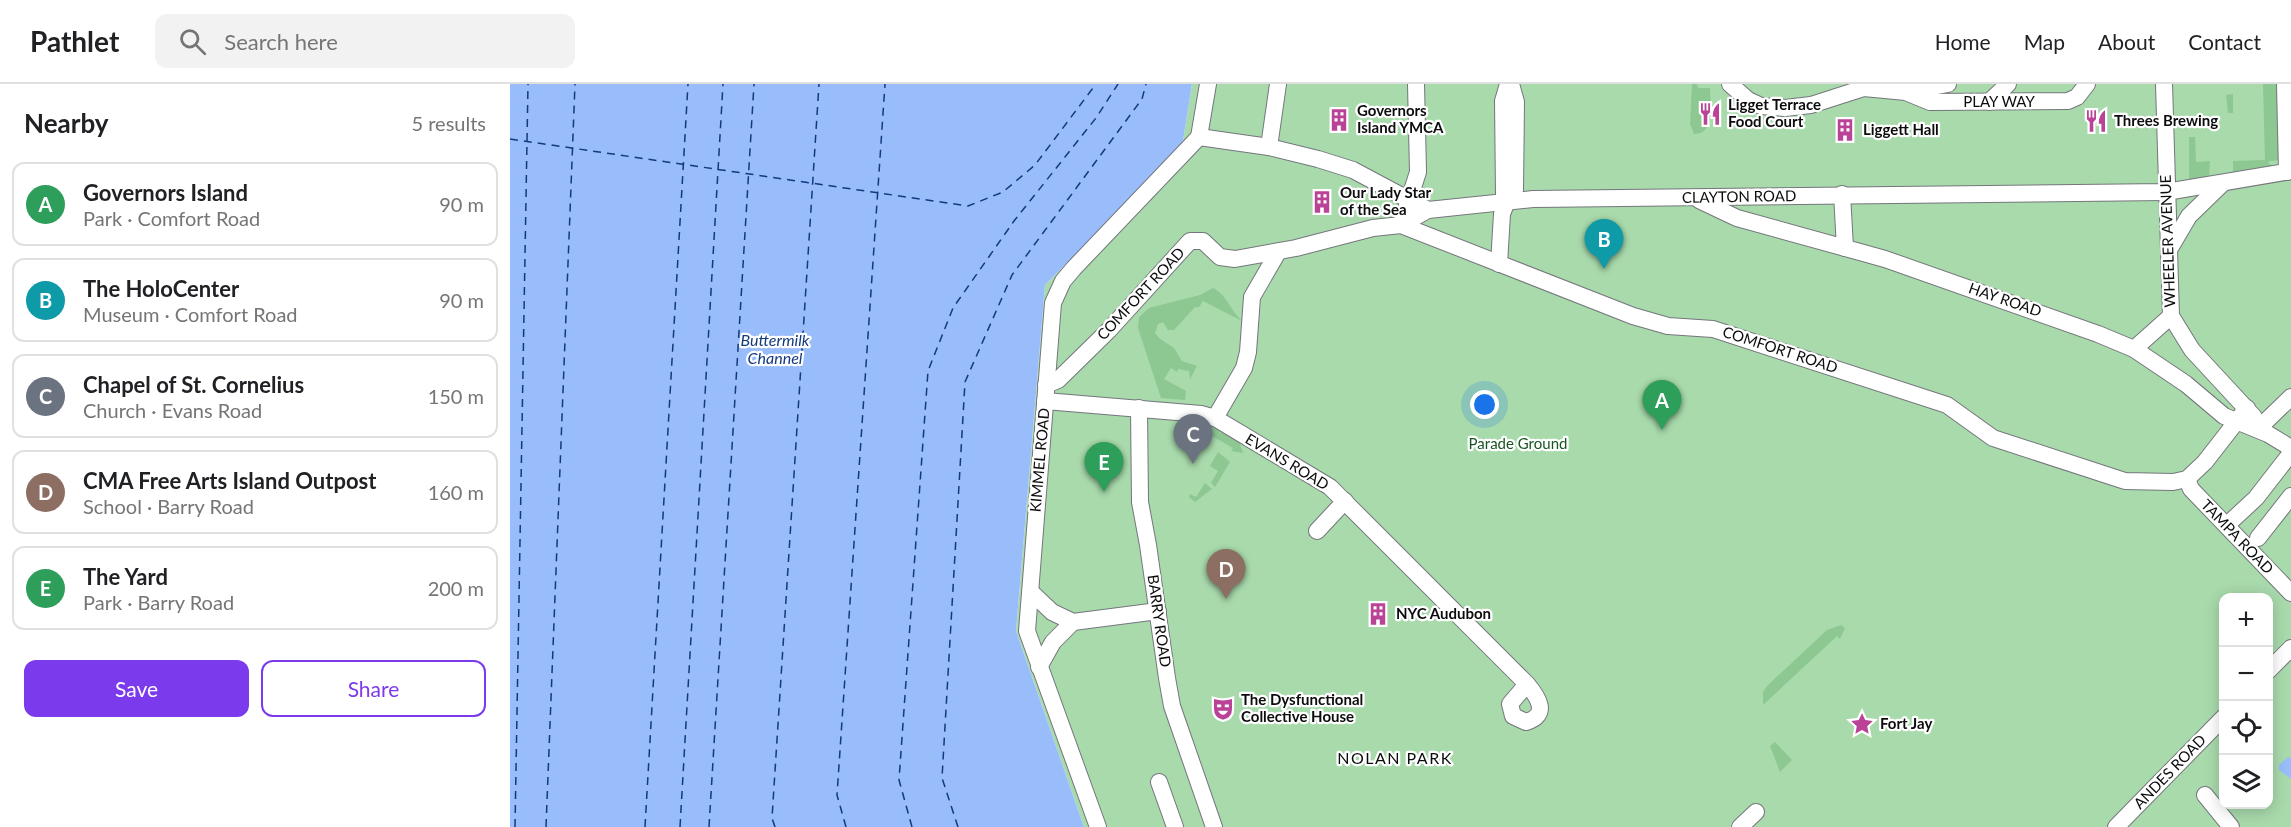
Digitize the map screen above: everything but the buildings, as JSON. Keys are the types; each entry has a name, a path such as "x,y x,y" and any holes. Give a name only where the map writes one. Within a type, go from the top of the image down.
{"street":[{"path":"1208,84 1199,137 1269,147 1353,171 1410,198 1428,210 1401,225"},
{"path":"1269,147 1278,84"},
{"path":"1401,225 1418,172 1416,84"},
{"path":"1499,264 1502,214 1515,190 1516,102 1509,84"},
{"name":"PLAY WAY","path":"1730,84 1748,100 1773,108 1810,105 1863,86 1906,92 1930,102 2068,101 2077,97 2087,84"},
{"name":"PLAY WAY","path":"1906,92 1948,84"},
{"path":"1989,102 2007,84"},
{"name":"WHEELER AVENUE","path":"2164,84 2171,316 2192,350 2242,415"},
{"path":"2285,84 2289,172"},
{"name":"KIMMEL ROAD","path":"1098,827 1028,631 1053,303 1063,281 1199,137"},
{"name":"CLAYTON ROAD","path":"1428,210 1507,201 1697,199 1842,194 2166,192 2289,172"},
{"path":"2168,251 2189,216 2222,184"},
{"path":"1842,194 1845,248"},
{"name":"HAY ROAD","path":"1697,199 1737,218 1886,259 2071,323 2134,349 2186,384 2224,416 2242,415 2291,448"},
{"name":"COMFORT ROAD","path":"1045,393 1109,330 1190,241 1203,241 1226,259 1278,252 1373,228 1401,225 1633,316 1678,328 1713,329 1947,405 1993,438 2125,481 2173,482 2187,479"},
{"path":"1215,418 1244,368 1248,352 1252,297 1278,252"},
{"path":"2134,349 2171,316"},
{"name":"EVANS ROAD","path":"1045,393 1139,408 1201,414 1215,418 1330,487 1527,684"},
{"path":"2264,430 2291,397"},
{"name":"BARRY ROAD","path":"1139,408 1140,502 1172,706 1214,827"},
{"path":"2187,479 2205,462 2242,415"},
{"path":"2227,525 2256,498 2291,453"},
{"name":"TAMPA ROAD","path":"2187,479 2191,489 2291,593"},
{"path":"2258,538 2290,498"},
{"path":"1317,531 1345,501"},
{"path":"1031,592 1052,612 1073,622 1158,611"},
{"path":"1039,667 1053,642 1073,622"},
{"path":"2273,666 2291,648"},
{"name":"ANDES ROAD","path":"2116,827 2219,721"},
{"path":"1159,782 1175,827"},
{"path":"2205,795 2222,812 2230,827"},
{"path":"1740,827 1756,812"}],"green space":[{"name":"Parade Ground","path":"1192,84 2291,84 2291,827 1084,827 1016,631 1045,285 1182,147"},
{"path":"1692,84 1697,84 1698,88 1710,88 1711,102 1709,123 1706,129 1694,134 1690,124"},
{"path":"2263,84 2280,84 2283,160 2268,163 2273,166 2233,175 2233,161 2265,160"},
{"path":"2233,94 2233,113 2228,113 2226,95"},
{"path":"2189,137 2195,137 2196,162 2210,161 2209,178 2189,183"},
{"path":"1213,288 1246,323 1203,301 1174,330 1168,330 1163,322 1158,324 1155,333 1159,338 1174,348 1182,361 1197,366 1190,379 1189,371 1178,369 1177,372 1171,368 1164,379 1186,391 1185,400 1161,398 1138,328 1139,317 1149,308 1200,295"},
{"path":"1201,425 1217,426 1220,433 1228,432 1239,441 1243,453 1231,451 1233,448 1205,432 1191,454 1183,449 1184,443 1195,438"},
{"path":"1218,452 1230,462 1215,487 1211,483 1218,471 1210,466"},
{"path":"1205,483 1212,489 1195,502 1189,497 1190,494 1196,497"},
{"path":"1841,625 1845,628 1840,639 1837,636 1763,705 1763,692 1768,685 1827,630"},
{"path":"1775,742 1792,760 1780,772 1770,746"}],"water":[{"name":"Buttermilk Channel","path":"510,84 1192,84 1182,147 1045,285 1016,631 1084,827 510,827"},
{"path":"2288,757 2291,758 2291,779 2279,770 2279,765"}],"ferry route":[{"path":"515,827 528,84"},
{"path":"546,827 575,84"},
{"path":"645,827 688,84"},
{"path":"680,827 723,84"},
{"path":"709,827 754,84"},
{"path":"775,827 772,818 819,84"},
{"path":"846,827 837,795 885,84"},
{"path":"510,139 968,206 1003,192 1035,165 1096,84"},
{"path":"912,827 899,780 928,371 953,308 1014,221 1096,118 1118,84"},
{"path":"958,827 942,778 965,382 1012,275 1142,99 1146,84"}],"place":[{"name":"Ligget Terrace Food Court","path":"1710,114"},
{"name":"Governors Island YMCA","path":"1339,120"},
{"name":"Threes Brewing","path":"2096,121"},
{"name":"Liggett Hall","path":"1845,130"},
{"name":"Our Lady Star of the Sea","path":"1322,202"},
{"name":"The HoloCenter","path":"1604,269"},
{"name":"Governors Island","path":"1662,430"},
{"name":"Chapel of St. Cornelius","path":"1193,464"},
{"name":"The Yard","path":"1104,492"},
{"name":"CMA Free Arts Island Outpost","path":"1226,599"},
{"name":"NYC Audubon","path":"1378,614"},
{"name":"The Dysfunctional Collective House","path":"1223,709"},
{"name":"Fort Jay","path":"1862,724"}],"district":[{"name":"NOLAN PARK","path":"1395,758"}]}
